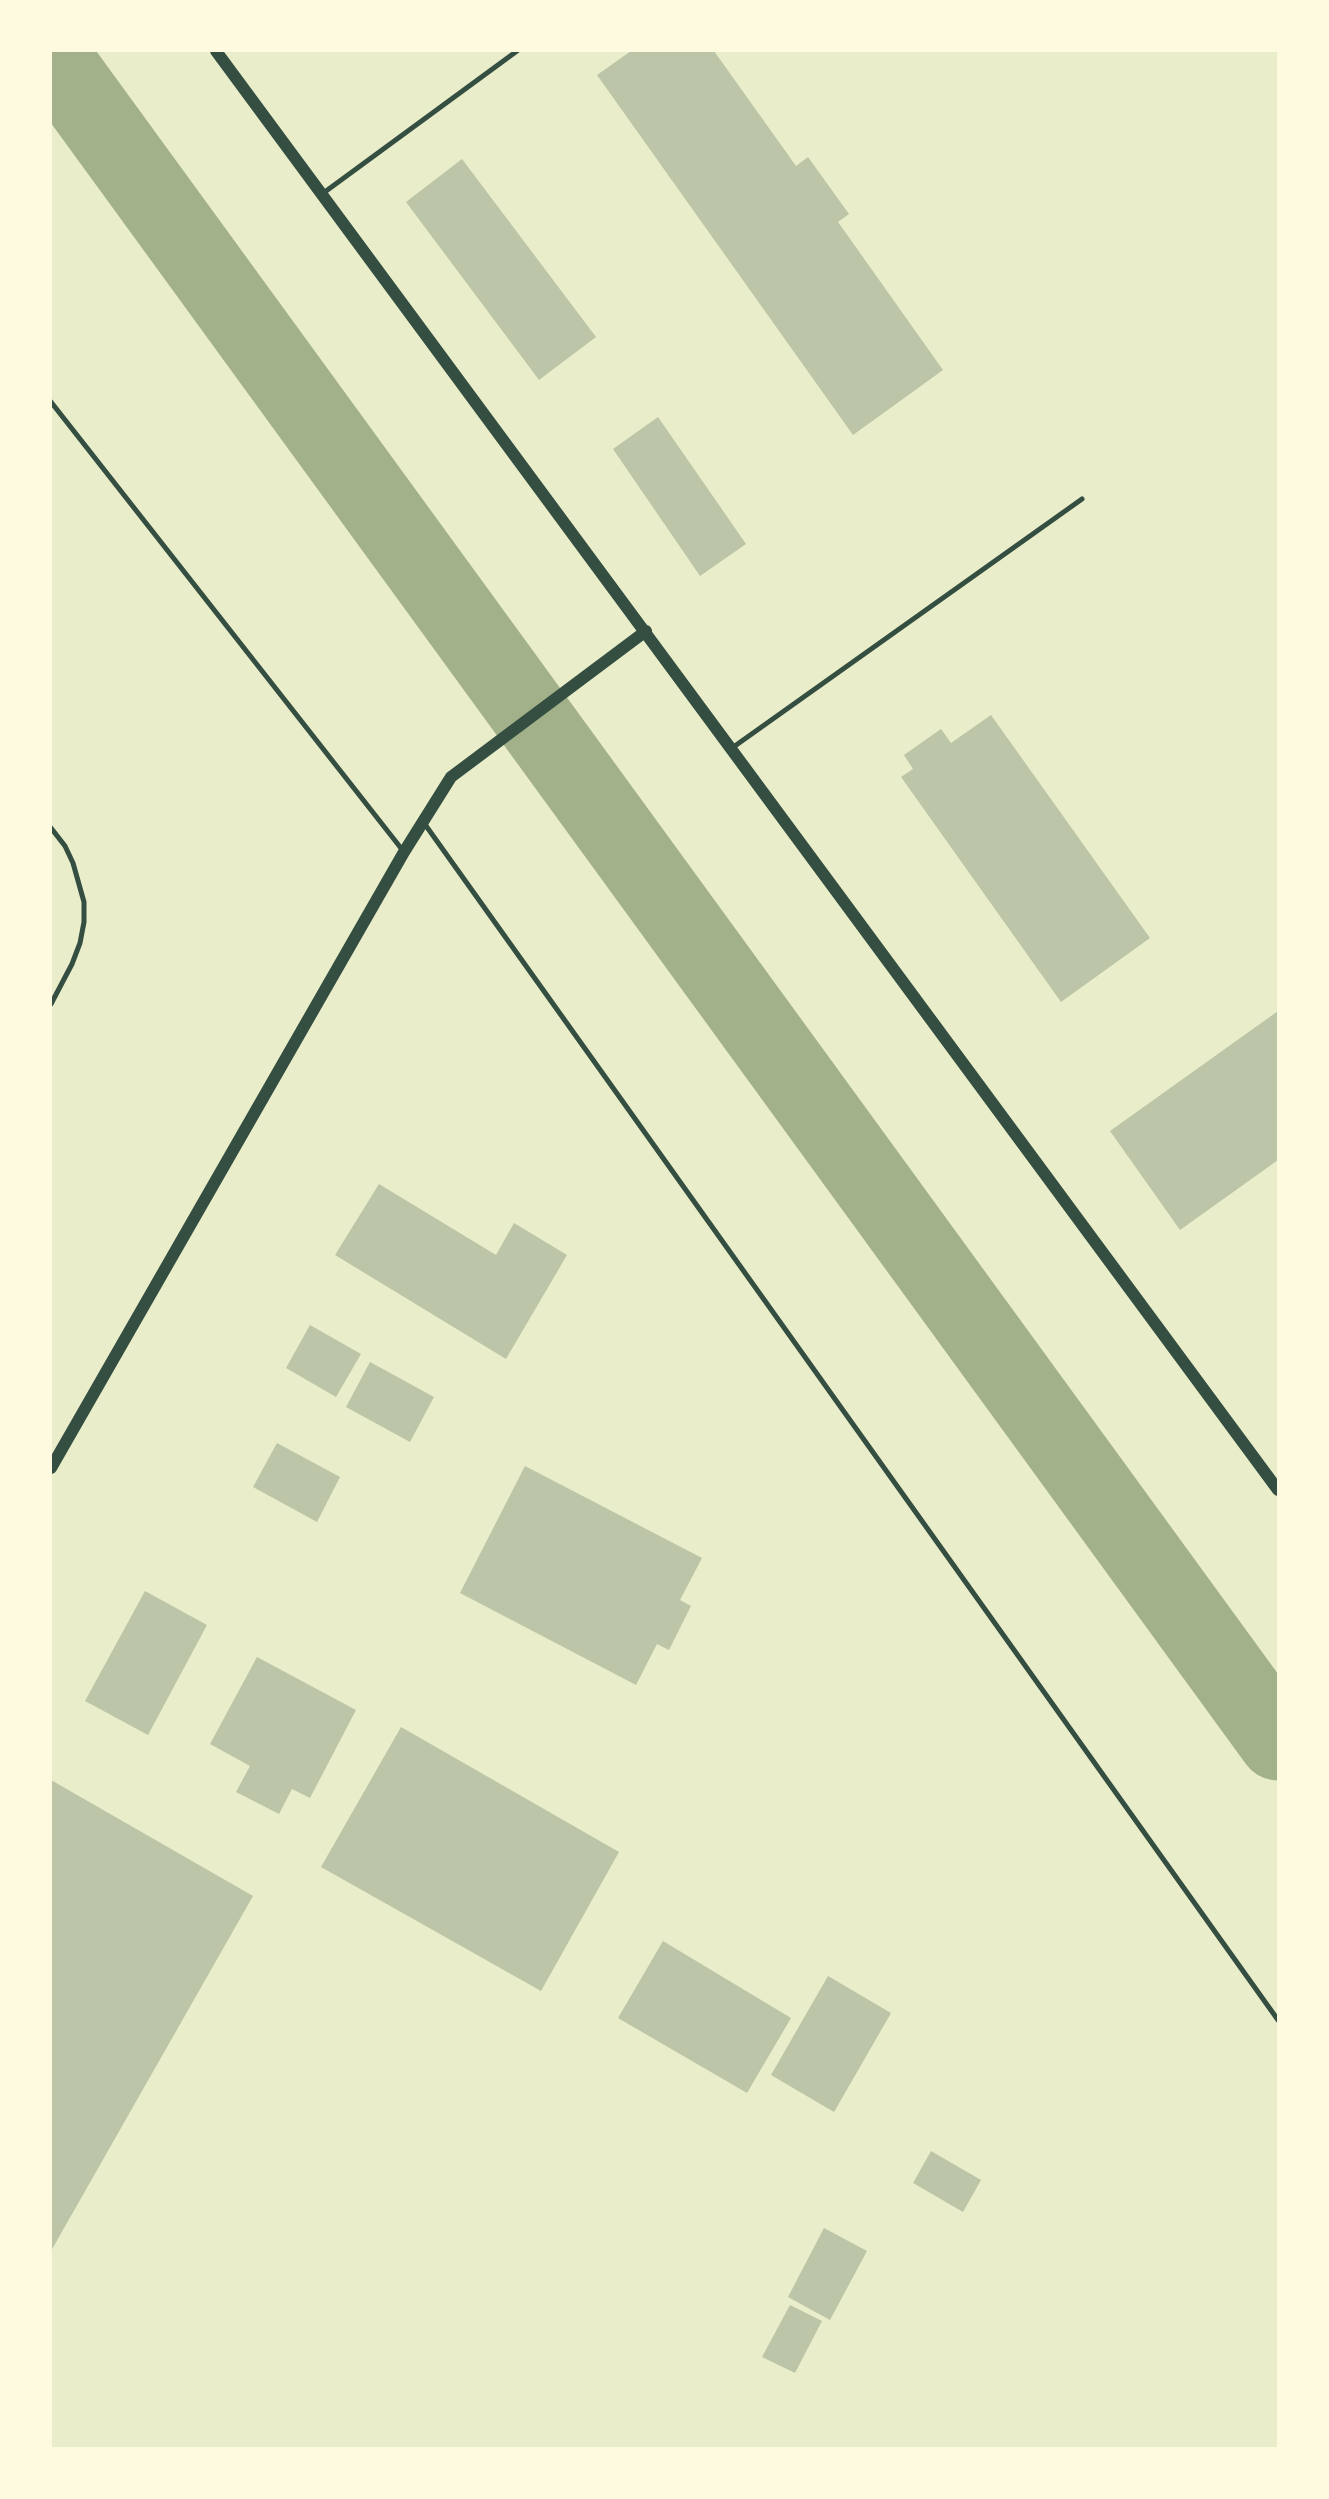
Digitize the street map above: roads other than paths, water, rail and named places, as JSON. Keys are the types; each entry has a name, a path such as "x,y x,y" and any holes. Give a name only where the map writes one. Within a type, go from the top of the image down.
{"street":[{"path":"216,51 1278,1490"},
{"path":"51,1468 404,852 451,777 646,631"}],"lane":[{"path":"322,194 517,51"},
{"path":"51,402 404,852"},
{"path":"732,748 1082,499"},
{"path":"423,820 1278,2020"},
{"path":"51,828 65,846 73,863 84,902 80,943 51,1004"}],"waterway":[{"path":"51,56 1278,1741"}]}
